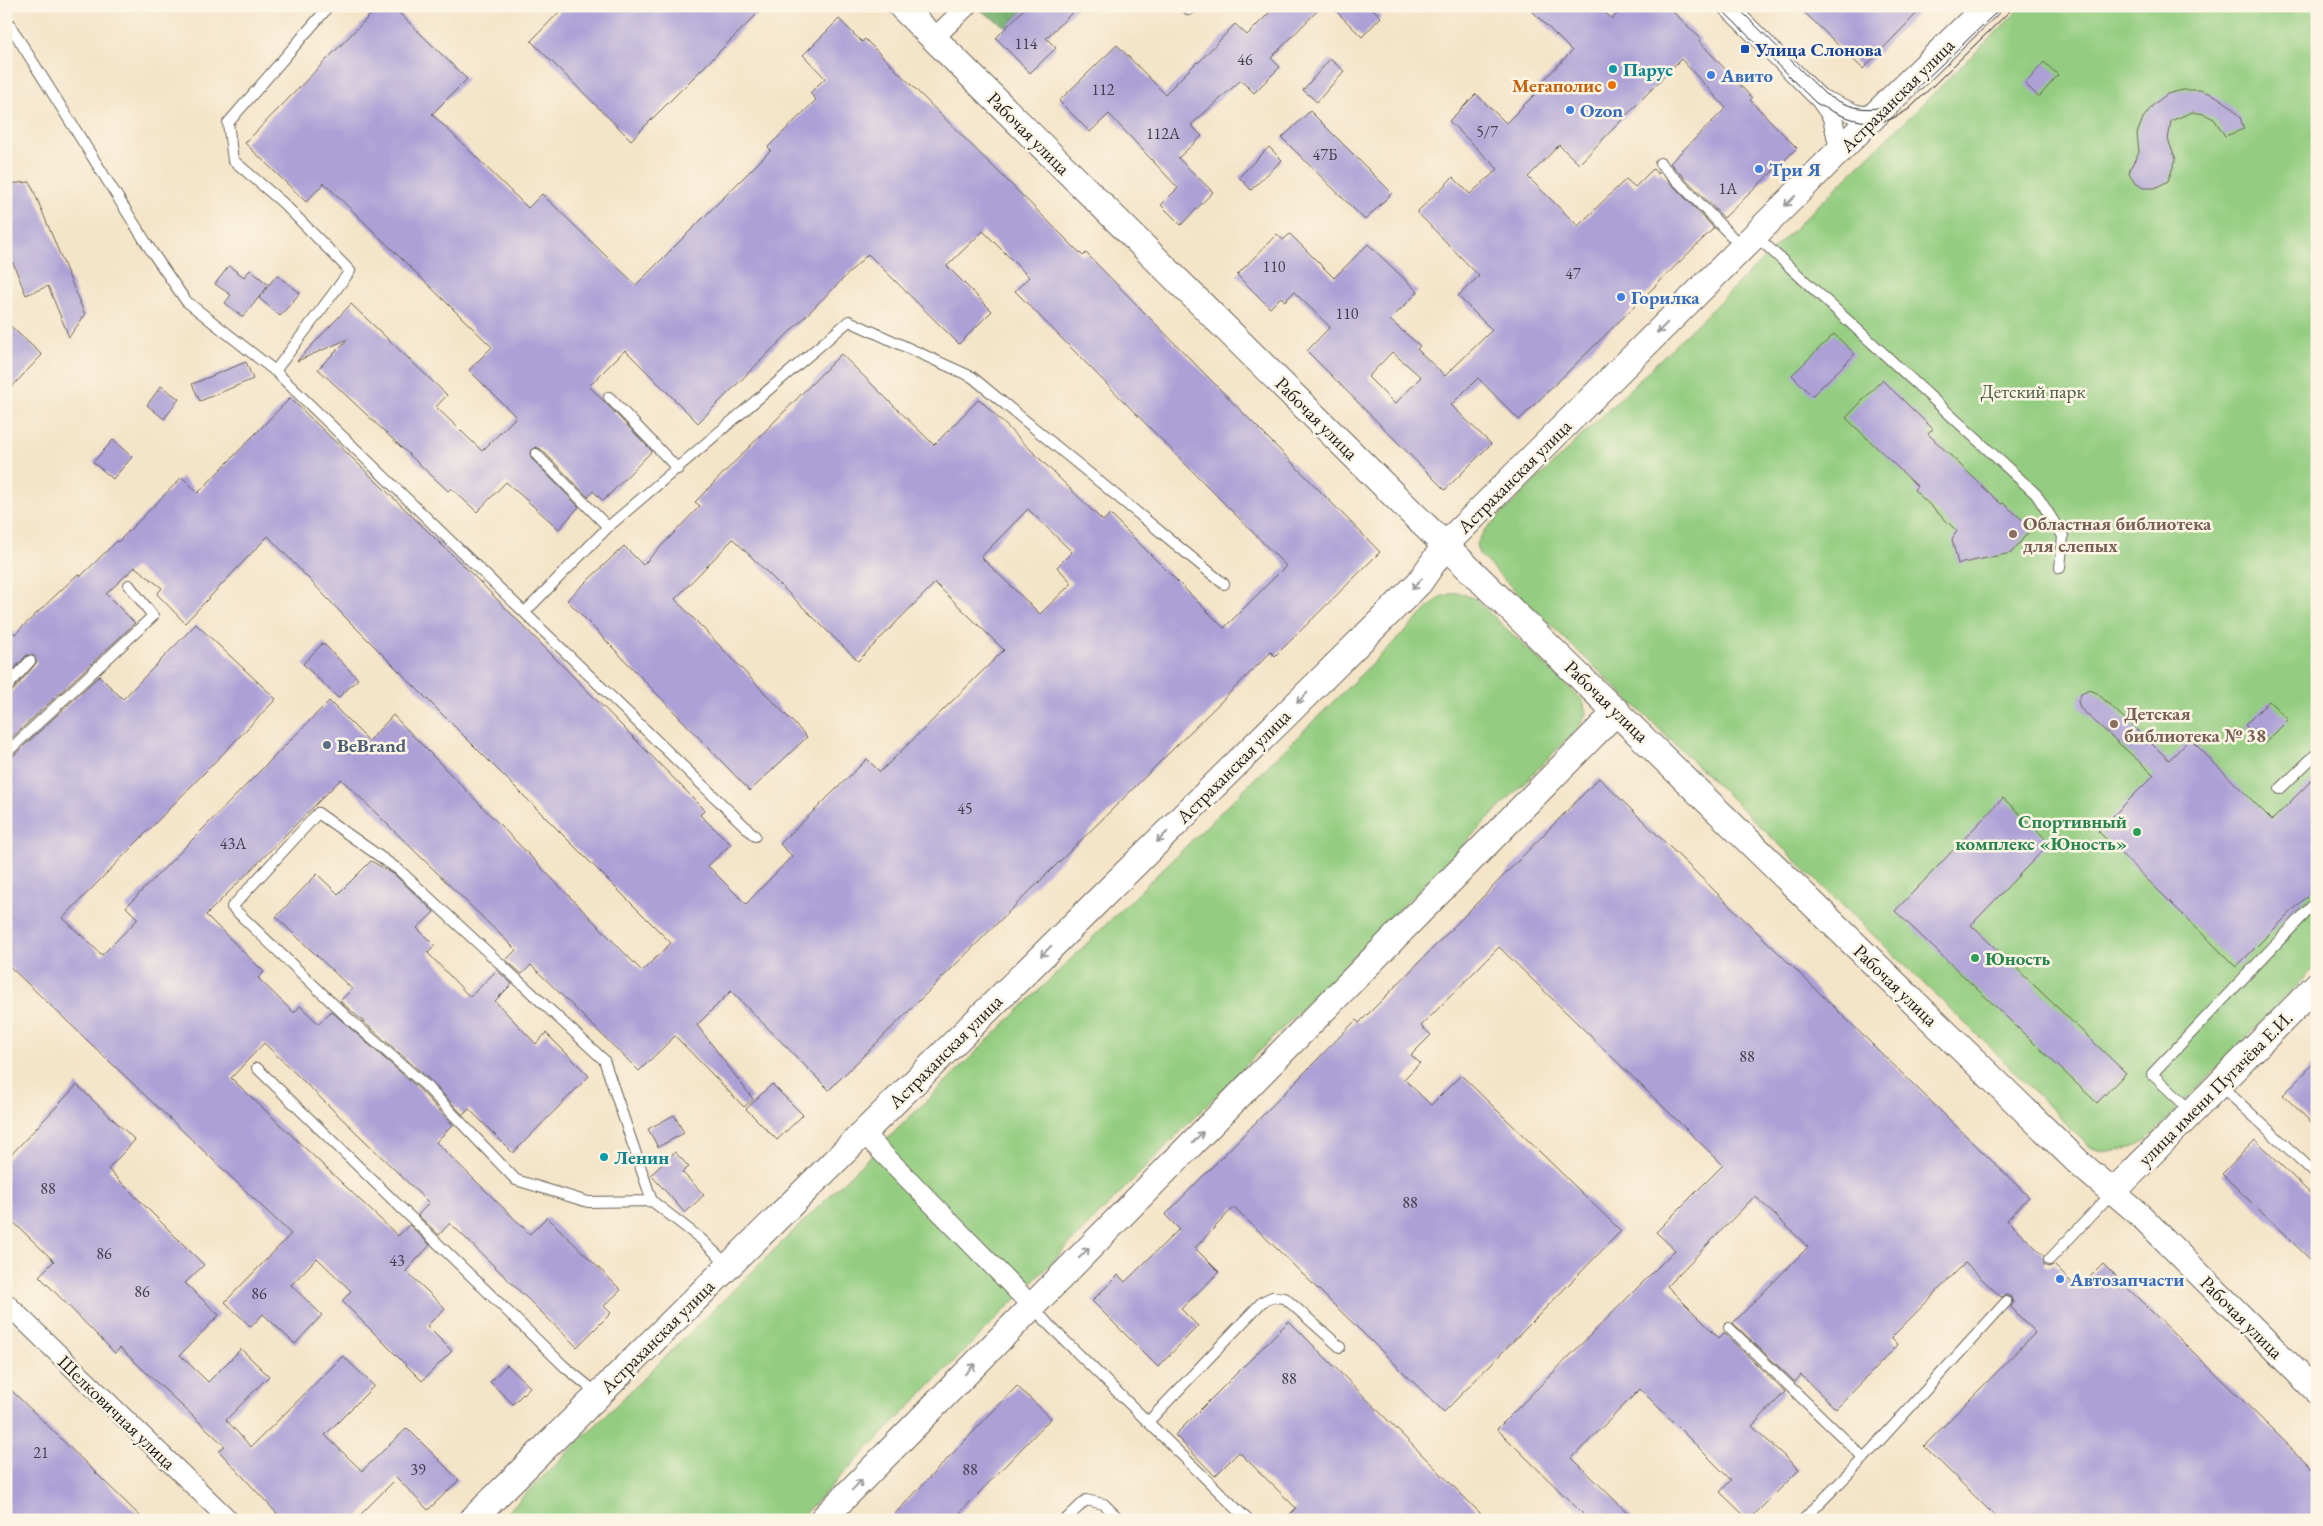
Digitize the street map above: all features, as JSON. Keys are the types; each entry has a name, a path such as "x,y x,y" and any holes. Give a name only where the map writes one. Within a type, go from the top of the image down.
{"main road":[{"name":"Рабочая улица","path":"901,6 1446,544 2072,1156 2113,1192"},
{"name":"Астраханская улица","path":"472,1520 862,1132 1419,583 1446,544 1873,117 1987,6"},
{"path":"822,1520 1616,710"},
{"name":"улица имени Пугачёва Е.И.","path":"2113,1192 2317,985"}],"street":[{"path":"934,38 967,6"},
{"path":"1727,6 1820,99 1832,116 1840,151"},
{"path":"1820,99 1855,114 1873,117"},
{"path":"862,1132 1032,1306"},
{"name":"Рабочая улица","path":"2113,1192 2141,1216 2317,1392"},
{"name":"Шелковичная улица","path":"6,1303 229,1520"}],"lane":[{"path":"275,371 350,271 283,203 233,160 228,123 324,12 327,6"},
{"path":"6,19 152,252 186,301 275,371 755,836"},
{"path":"1660,163 2036,494 2062,536 2060,568"},
{"path":"524,612 608,527 849,321 972,377 1224,584"},
{"path":"608,397 678,469"},
{"path":"536,454 608,527"},
{"path":"6,754 153,616 129,584"},
{"path":"6,688 30,661"},
{"path":"2280,789 2315,755 2317,757"},
{"path":"652,1201 588,1202 516,1180 424,1084 348,1018 232,908 318,812 399,870 604,1060 652,1201 701,1239 728,1265"},
{"path":"2192,1111 2152,1074 2317,901"},
{"path":"257,1068 565,1367 598,1394"},
{"path":"2219,1084 2317,1175"},
{"path":"2048,1260 2074,1236 2113,1192"},
{"path":"1148,1422 1262,1302 1272,1297 1285,1298 1340,1347"},
{"path":"1803,1520 1864,1458 2006,1302"},
{"path":"1032,1306 1051,1327 1248,1520"},
{"path":"1729,1328 1864,1458"},
{"path":"1066,1520 1086,1500 1104,1504 1120,1520"}],"green space":[{"path":"984,6 1027,6 1006,27 980,10"},
{"name":"Детский парк","path":"2023,6 2317,6 2317,965 2148,1139 2132,1147 2116,1151 2099,1150 2084,1142 1995,1052 1500,576 1479,554 1476,544 1485,530"},
{"path":"1458,592 1475,599 1583,701 1586,713 1580,726 798,1520 499,1520 1440,597"}],"building":[{"path":"379,6 392,6 467,79 432,114 528,208 542,194 636,285 771,150 768,147 816,100 810,93 825,78 803,55 839,19 862,42 865,39 1083,256 1086,253 1380,552 1275,656 1271,652 829,1090 731,991 697,1025 753,1099 744,1107 675,1036 639,1071 531,965 522,974 506,960 516,950 341,779 206,915 264,972 258,978 294,1013 300,1006 319,1024 331,1011 419,1089 453,1125 436,1142 530,1234 547,1217 621,1290 604,1306 611,1313 577,1347 450,1223 439,1235 418,1215 429,1203 264,1043 231,1078 398,1236 409,1225 430,1245 406,1271 445,1308 427,1326 452,1351 422,1381 342,1301 351,1291 317,1258 291,1285 322,1315 295,1344 263,1314 251,1327 225,1302 291,1234 6,963 6,760 11,758 99,676 123,699 196,624 276,699 63,918 102,955 138,919 126,907 329,701 369,741 393,715 642,971 671,943 347,619 268,536 185,623 157,594 162,588 135,567 106,594 135,623 6,743 6,695 11,693 37,662 34,656 27,655 6,677 6,627 15,634 78,574 81,576 118,542 182,477 198,493 290,398 471,573 705,810 700,815 731,844 708,866 746,904 792,856 780,844 867,759 880,772 1004,650 935,583 858,661 733,539 675,599 807,737 750,791 567,600 624,546 643,565 700,506 695,502 841,354 934,445 979,399 1103,521 1110,514 1224,628 1286,566 1015,291 1029,277 983,231 947,266 992,311 959,344 868,254 698,423 625,350 589,386 652,451 603,501 593,491 588,497 541,449 535,447 530,452 531,458 579,507 559,529 506,482 477,512 451,488 448,491 318,369 348,339 297,361 351,304 447,395 436,407 482,451 516,417 469,370 492,347 324,183 306,202 245,143","holes":["1028,509 1072,552 1057,567 1072,583 1040,614 981,557"]},
{"path":"565,6 765,6 631,140 531,41"},
{"path":"1027,6 1079,6 1046,38 1056,48 1030,73 996,38"},
{"path":"1276,6 1322,6 1271,58 1280,67 1254,93 1241,80 1191,125 1202,136 1178,158 1213,192 1181,225 1161,205 1178,188 1109,114 1090,132 1059,101 1117,45 1165,94 1235,24 1247,35"},
{"path":"1331,6 1370,6 1381,17 1362,37"},
{"path":"1527,6 1599,6 1612,19 1625,6 1667,6 1701,39 1699,41 1752,98 1750,100 1797,148 1724,218 1670,163 1726,108 1681,59 1579,164 1559,145 1528,177 1578,226 1626,179 1635,187 1653,169 1658,174 1660,172 1714,228 1519,420 1478,378 1451,405 1491,444 1445,490 1307,351 1330,327 1294,292 1285,301 1281,297 1270,308 1237,275 1277,234 1283,240 1290,234 1334,278 1368,244 1418,292 1390,320 1420,346 1417,349 1445,376 1492,330 1458,296 1479,276 1417,212 1453,177 1470,194 1498,169 1449,121 1476,94 1506,123 1535,94 1533,91 1572,51","holes":["1392,352 1421,377 1395,404 1368,377"]},
{"path":"1798,6 1924,6 1863,69"},
{"path":"1330,59 1344,71 1317,102 1303,90"},
{"path":"2044,62 2058,75 2039,97 2025,84"},
{"path":"2183,90 2200,90 2216,96 2229,105 2240,117 2244,129 2225,136 2214,119 2204,114 2192,112 2171,121 2168,140 2176,159 2168,181 2155,188 2143,188 2134,182 2129,174 2139,152 2137,134 2143,118 2153,105 2167,94"},
{"path":"1310,111 1392,193 1365,220 1282,138"},
{"path":"1269,147 1282,160 1251,190 1239,177"},
{"path":"30,182 85,315 69,337 48,286 26,295 6,246 6,184"},
{"path":"229,266 244,277 250,270 269,285 277,275 300,293 280,316 259,298 268,286 243,317 225,303 231,295 215,284"},
{"path":"6,322 42,355 6,393"},
{"path":"1834,334 1855,354 1812,396 1792,375"},
{"path":"246,362 253,379 200,401 192,384"},
{"path":"1882,380 1933,429 1928,434 2001,504 2003,503 2032,528 2011,553 1958,564 1952,539 1957,531 1914,490 1917,486 1846,418"},
{"path":"161,386 179,399 164,419 147,405"},
{"path":"113,440 132,457 113,479 93,462"},
{"path":"323,643 358,679 338,698 303,664"},
{"path":"2090,690 2097,693 2169,760 2190,739 2272,820 2317,775 2317,886 2236,967 2098,831 2154,775 2080,708 2078,701 2081,694"},
{"path":"2269,701 2288,720 2264,744 2245,725"},
{"path":"1599,778 2029,1197 2007,1220 2044,1256 2044,1265 2048,1267 2054,1265 2078,1289 2103,1264 2317,1473 2317,1520 1999,1520 1924,1446 2035,1333 2011,1307 2013,1303 2011,1297 2007,1295 2001,1297 1965,1263 1891,1338 1898,1345 1836,1409 1801,1375 1795,1382 1733,1323 1808,1247 1755,1196 1667,1286 1719,1338 1724,1333 1785,1392 1752,1426 1799,1470 1749,1520 1720,1492 1731,1480 1640,1389 1572,1458 1635,1520 1589,1520 1497,1429 1675,1250 1656,1232 1723,1165 1499,947 1421,1026 1431,1035 1411,1055 1420,1063 1404,1079 1431,1105 1461,1075 1621,1231 1444,1412 1234,1207 1195,1248 1219,1272 1181,1309 1198,1326 1158,1367 1092,1301 1118,1275 1125,1282 1179,1229 1165,1215 1356,1020 1359,1023 1388,994"},
{"name":"Юность","path":"2003,798 2050,843 1971,925 2126,1073 2097,1103 1895,911"},
{"path":"371,861 395,875 434,912 417,928 435,946 428,953 470,997 497,970 512,984 495,1001 536,1044 546,1033 589,1076 513,1153 469,1109 463,1115 429,1079 340,1001 352,989 276,917 317,874 338,894"},
{"path":"2317,1060 2317,1128 2283,1095"},
{"path":"772,1084 803,1115 777,1140 746,1109"},
{"path":"77,1085 135,1140 108,1169 204,1265 185,1283 219,1315 180,1355 208,1382 241,1349 269,1376 226,1420 251,1447 343,1356 374,1386 325,1435 362,1471 407,1428 459,1480 428,1510 397,1478 355,1520 283,1520 219,1451 225,1446 120,1348 115,1353 39,1276 54,1261 6,1215 6,1160"},
{"path":"674,1115 684,1133 658,1147 648,1129"},
{"path":"2255,1140 2317,1200 2317,1266 2222,1174"},
{"path":"675,1152 689,1167 682,1172 704,1195 685,1213 651,1175"},
{"path":"1289,1321 1487,1520 1284,1520 1296,1508 1239,1452 1215,1476 1175,1435"},
{"path":"507,1365 530,1387 513,1404 490,1382"},
{"path":"6,1385 144,1520 6,1520"},
{"path":"1017,1386 1051,1418 953,1520 889,1520"}],"tram line":[{"path":"1718,6 1816,103 1851,119 1869,122 1888,120 1909,109 2015,6"},
{"path":"1736,6 1825,94 1854,107 1872,109 1903,101 2003,6"}],"place":[{"name":"Улица Слонова","path":"1745,49"},
{"name":"Парус","path":"1613,69"},
{"name":"Авито","path":"1711,75"},
{"name":"Мегаполис","path":"1612,85"},
{"name":"Ozon","path":"1570,110"},
{"name":"Три Я","path":"1759,169"},
{"name":"Горилка","path":"1621,297"},
{"name":"Областная библиотека для слепых","path":"2013,534"},
{"name":"Детская библиотека № 38","path":"2114,724"},
{"name":"BeBrand","path":"327,745"},
{"name":"Спортивный комплекс «Юность»","path":"2137,832"},
{"name":"Юность","path":"1975,958"},
{"name":"Ленин","path":"604,1157"},
{"name":"Автозапчасти","path":"2060,1279"}]}
